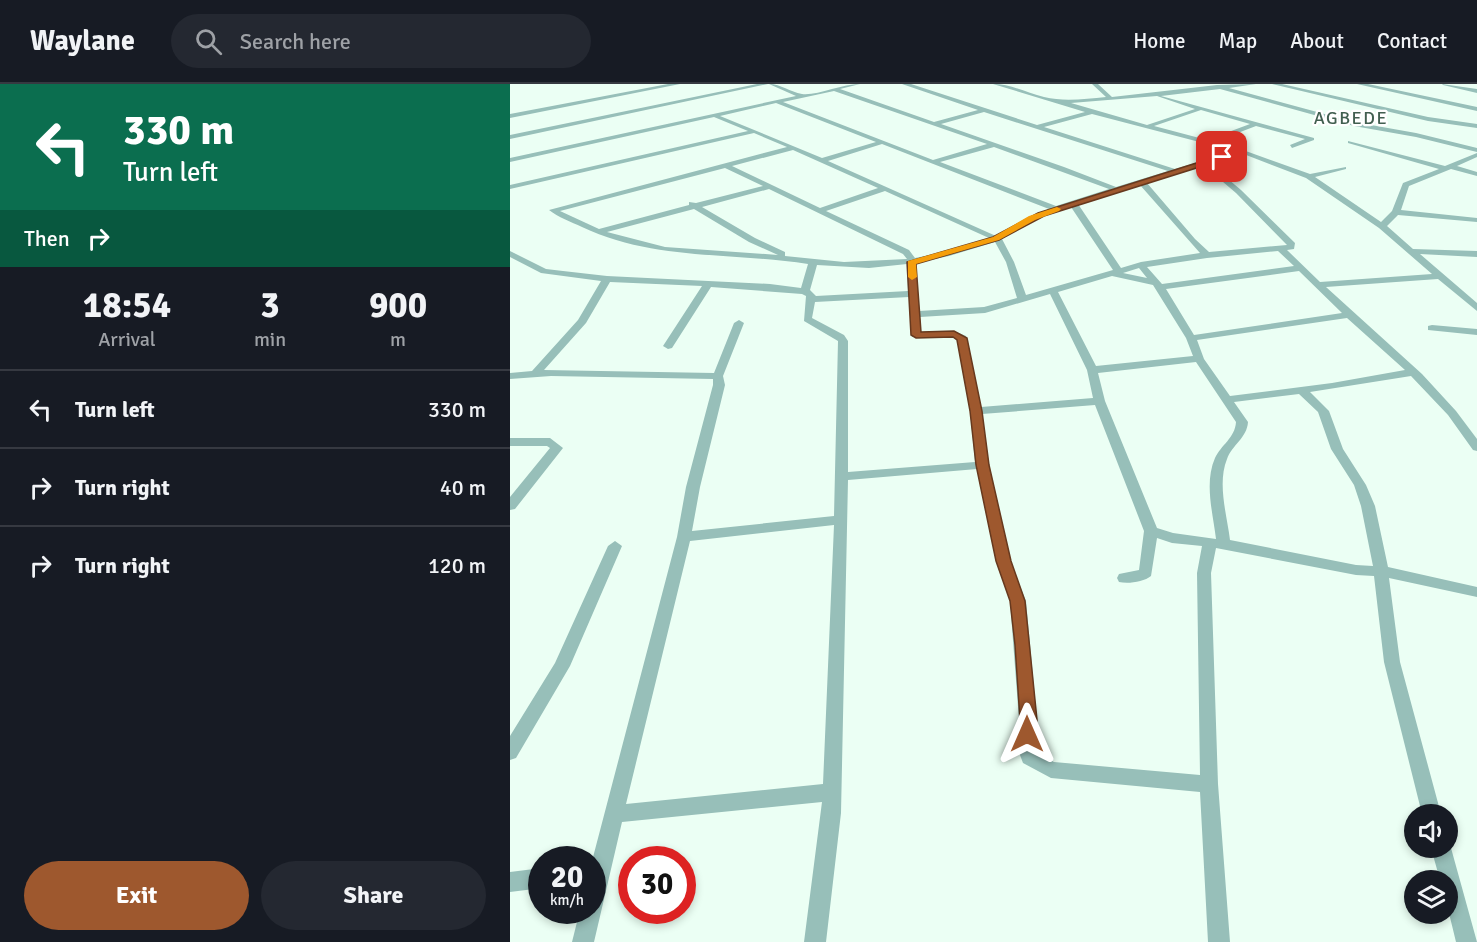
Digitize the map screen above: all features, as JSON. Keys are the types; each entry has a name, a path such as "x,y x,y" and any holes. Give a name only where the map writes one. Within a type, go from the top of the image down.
{"street":[{"path":"510,116 677,84"},
{"path":"510,137 765,84"},
{"path":"772,84 802,96"},
{"path":"510,160 857,84"},
{"path":"905,84 1177,172"},
{"path":"996,84 1043,99 1063,102 1253,84"},
{"path":"1095,84 1110,98"},
{"path":"1192,84 1208,88"},
{"path":"1275,84 1428,119 1477,126"},
{"path":"1360,84 1477,109"},
{"path":"1445,84 1477,91"},
{"path":"1217,87 1342,122 1416,135 1477,150"},
{"path":"834,89 1117,190"},
{"path":"635,92 645,96"},
{"path":"1155,95 1312,139 1292,146"},
{"path":"655,100 664,105"},
{"path":"778,102 1056,209"},
{"path":"1063,102 1092,113 1241,151 1309,176 1382,226 1477,308"},
{"path":"1146,127 1200,109"},
{"path":"933,124 983,110"},
{"path":"1036,127 1092,113"},
{"path":"612,116 621,121"},
{"path":"715,116 823,160 996,238 1005,250 1022,299"},
{"path":"1208,142 1255,124"},
{"path":"630,126 639,132"},
{"path":"510,188 755,131"},
{"path":"823,160 883,142"},
{"path":"1350,142 1477,174"},
{"path":"933,162 992,145"},
{"path":"793,148 553,210 624,241 650,246 861,266 911,262 996,238 1032,218 1056,209 1241,151"},
{"path":"1382,226 1396,212 1406,184 1477,155"},
{"path":"916,314 985,310 1141,265 1207,255 1281,249 1292,245 1221,175 1204,163"},
{"path":"725,165 906,252 911,262 916,335 961,336 976,411 982,465 1003,561 1019,612 1028,720 1026,747 1029,757 1051,770 1209,784"},
{"path":"1309,176 1344,168"},
{"path":"1143,183 1207,255"},
{"path":"600,231 772,186"},
{"path":"818,211 885,188"},
{"path":"683,200 752,240 793,259"},
{"path":"1074,205 1117,273 1158,285 1302,268"},
{"path":"1396,212 1477,220"},
{"path":"1281,249 1349,315 1413,372 1452,413 1477,447"},
{"path":"1411,250 1477,254"},
{"path":"510,254 544,271 607,279 770,287 808,295 914,294"},
{"path":"813,263 807,318 843,341 842,477 832,792 815,942"},
{"path":"1141,265 1158,285 1191,338 1199,359 1239,414 1243,428 1220,461 1216,485 1217,544 1206,557 1204,573 1209,784 1220,942"},
{"path":"1320,285 1439,276"},
{"path":"536,373 582,321 607,279"},
{"path":"668,346 708,285"},
{"path":"1053,291 1092,370 1099,401 1151,531 1146,573 1124,578"},
{"path":"1466,298 1477,297"},
{"path":"1191,338 1349,315"},
{"path":"604,846 615,814 684,537 693,487 719,385 718,376 739,323"},
{"path":"1432,328 1477,332"},
{"path":"1092,370 1199,359"},
{"path":"1229,399 1413,372"},
{"path":"510,376 536,373 718,376"},
{"path":"1302,390 1323,411 1337,449 1360,485 1368,506 1381,571 1392,662 1429,804"},
{"path":"976,411 1099,401"},
{"path":"510,442 550,442 557,448 510,506"},
{"path":"842,477 982,465"},
{"path":"684,537 840,520"},
{"path":"1151,531 1172,538 1356,570 1381,571 1477,592"},
{"path":"510,752 562,666 615,546"},
{"path":"615,814 832,792"},
{"path":"1444,858 1467,942"},
{"path":"510,882 528,880"},
{"path":"583,942 588,924"}],"slow traffic":[{"path":"912,277 911,262 996,238 1032,218 1057,209"}],"district":[{"name":"AGBEDE","path":"1351,118"}],"route":[{"path":"1027,734 1023,645 1018,601 1003,561 982,465 976,411 962,338 954,334 916,335 911,262 996,238 1041,214 1222,157"}]}
